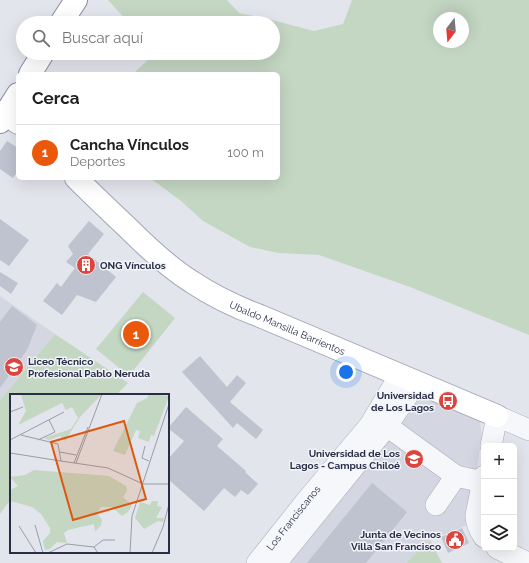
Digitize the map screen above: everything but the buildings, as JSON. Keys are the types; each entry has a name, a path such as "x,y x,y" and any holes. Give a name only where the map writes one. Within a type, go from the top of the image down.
{"main road":[{"path":"66,16 76,0"},
{"path":"31,72 39,60"},
{"path":"6,117 16,98"},
{"name":"Ubaldo Mansilla Barrientos","path":"78,180 158,257 191,282 213,295 236,307 497,416"}],"street":[{"path":"276,563 387,426 412,389 408,378"},
{"name":"Los Franciscanos","path":"257,563 408,378"},
{"path":"491,443 497,416"},
{"name":"Ubaldo Mansilla Barrientos","path":"497,416 529,430"},
{"path":"387,426 456,476 481,479"},
{"path":"436,505 456,476"},
{"path":"481,489 476,515 476,521 481,532"},
{"path":"503,551 528,563"}],"shaded area":[{"name":"Liceo Técnico Profesional Pablo Neruda","path":"0,296 55,334 0,400"},
{"name":"Universidad de Los Lagos - Campus Chiloé","path":"404,386 480,420 482,438 471,500 470,524 430,540 406,563 266,563"}],"green space":[{"path":"108,0 227,0 239,13 253,16 123,16"},
{"path":"352,0 529,0 529,335 410,287 319,255 278,253 250,247 203,221 181,201 153,180 280,180 280,72 135,72 148,60 280,60 280,22 314,31 343,24"},
{"path":"143,292 175,318 129,376 96,349"},
{"path":"55,334 128,383 117,394 10,394 10,500 0,514 0,400"},
{"path":"430,540 442,563 406,563"}],"place":[{"name":"ONG Vínculos","path":"86,265"},
{"name":"Cancha Vínculos","path":"136,334"},
{"name":"Liceo Técnico Profesional Pablo Neruda","path":"14,367"},
{"name":"Universidad de Los Lagos","path":"448,401"},
{"name":"Universidad de Los Lagos - Campus Chiloé","path":"414,459"},
{"name":"Junta de Vecinos Villa San Francisco","path":"455,540"}]}
